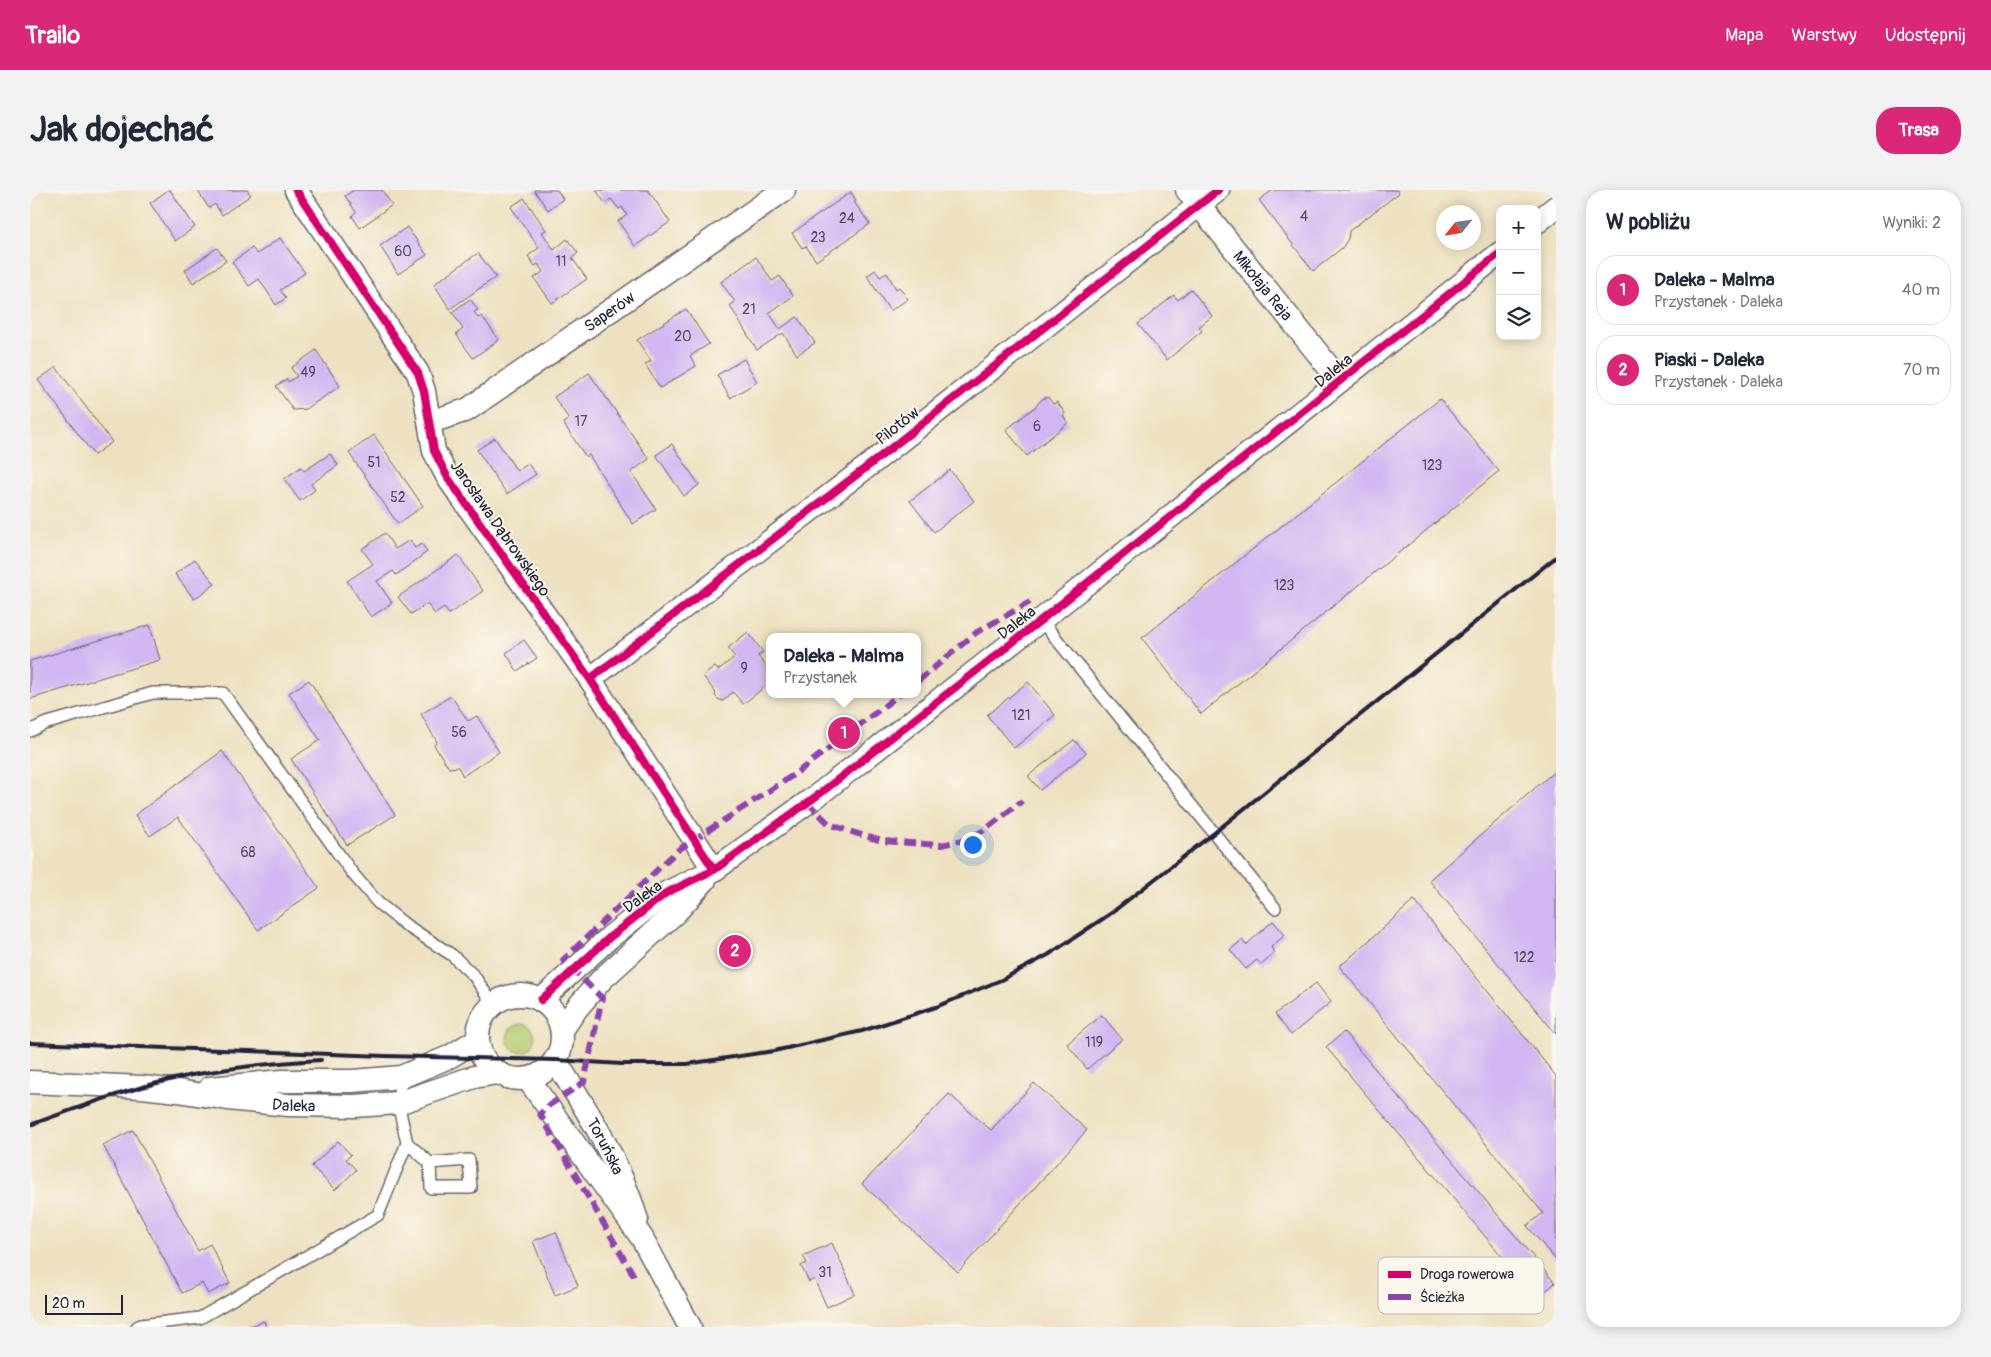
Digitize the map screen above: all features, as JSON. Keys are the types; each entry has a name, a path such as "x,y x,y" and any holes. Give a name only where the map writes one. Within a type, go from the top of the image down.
{"street":[{"name":"Jarosława Dąbrowskiego","path":"296,190 414,366 424,391 434,451 448,478 590,679 714,870"},
{"name":"Saperów","path":"430,422 467,410 784,190"},
{"name":"Pilotów","path":"590,679 872,463 1193,198 1218,190"},
{"name":"Mikołaja Reja","path":"1193,198 1340,381"},
{"path":"1541,219 1556,207"},
{"name":"Daleka","path":"541,1000 610,937 666,893 714,870 818,795 1041,620 1496,256"},
{"name":"Daleka","path":"562,1030 577,1008 602,979 677,911 714,870"},
{"path":"522,994 541,1000 551,1007 559,1020 562,1030 562,1044 556,1060 542,1073 528,1079 511,1079 497,1073 484,1059 477,1040 479,1025 483,1015 493,1004 507,996 522,994"},
{"name":"Daleka","path":"178,1091 282,1081 353,1081 401,1077 449,1058 477,1040"},
{"name":"Toruńska","path":"556,1060 605,1140 628,1190 642,1238"},
{"name":"Daleka","path":"30,1082 142,1087 288,1105 354,1106 398,1103 474,1077 497,1073"},
{"name":"Toruńska","path":"528,1079 642,1238 690,1327"}],"lane":[{"path":"1041,620 1275,908"},
{"path":"30,731 44,724 153,693 223,694 353,874 378,902 407,926 452,955 474,976 493,1004"},
{"path":"401,1077 398,1103 408,1143 430,1163"},
{"path":"137,1327 141,1325 202,1322 378,1215 408,1143"}],"green space":[{"path":"521,1024 531,1028 535,1038 531,1048 521,1052 511,1048 507,1038 511,1028"}],"building":[{"path":"170,190 195,227 175,241 150,203"},
{"path":"197,190 247,190 251,195 222,215 215,204 209,208"},
{"path":"354,190 382,190 392,205 360,228 352,216 356,212 345,196"},
{"path":"534,190 557,190 563,199 548,210"},
{"path":"596,190 648,190 670,222 635,246 618,221 627,215 622,207 619,209 611,199 605,203"},
{"path":"1273,190 1397,190 1399,193 1349,231 1348,239 1342,248 1313,271 1259,200"},
{"path":"851,192 856,201 854,202 870,224 816,261 806,246 802,248 792,233"},
{"path":"524,198 546,230 542,232 554,250 567,239 578,253 572,258 587,279 552,303 534,278 543,272 538,264 535,266 528,256 539,248 511,207"},
{"path":"407,227 427,255 398,274 380,246"},
{"path":"280,238 305,273 280,290 286,298 276,305 259,279 249,286 232,262 252,248 257,254"},
{"path":"217,248 226,261 193,283 185,270"},
{"path":"478,253 496,277 450,309 434,284"},
{"path":"756,257 772,281 780,276 793,296 769,313 780,329 797,317 815,343 797,355 783,333 757,350 730,306 735,302 721,282"},
{"path":"875,270 880,277 887,273 896,289 899,287 908,299 890,311 867,276"},
{"path":"1191,289 1212,316 1199,327 1202,331 1167,360 1138,324 1174,295 1178,300"},
{"path":"470,299 478,310 474,312 478,318 482,316 499,340 473,358 456,334 463,329 452,312"},
{"path":"686,309 709,344 690,356 696,366 660,388 645,364 651,361 637,340"},
{"path":"316,350 340,386 306,409 293,410 276,386 287,379 288,382 297,376 291,368"},
{"path":"744,359 757,382 730,398 717,375"},
{"path":"56,367 112,442 94,455 38,380"},
{"path":"589,373 649,459 631,472 656,509 633,524 589,455 586,457 563,423 569,419 554,397"},
{"path":"1048,397 1053,404 1057,402 1065,413 1063,416 1068,423 1027,456 1006,430 1042,399"},
{"path":"1440,399 1499,471 1201,714 1142,638"},
{"path":"374,435 423,506 398,524 349,453"},
{"path":"495,438 517,471 528,464 536,474 507,494 477,450"},
{"path":"672,444 699,485 684,496 656,455"},
{"path":"330,454 338,465 311,484 315,490 300,501 284,479 301,467 304,471"},
{"path":"950,470 974,501 934,532 910,501"},
{"path":"385,533 395,549 410,540 415,548 422,544 427,552 396,575 393,571 377,581 392,603 371,617 347,581 373,564 362,549"},
{"path":"458,555 483,591 449,614 444,608 435,614 427,604 411,614 398,597"},
{"path":"195,559 215,584 194,599 175,574"},
{"path":"150,625 160,660 30,699 30,661"},
{"path":"748,632 763,652 758,656 766,667 766,686 743,704 733,692 723,701 718,699 715,696 716,693 703,676 715,667 718,670 735,657 728,648"},
{"path":"524,640 537,658 517,671 506,653"},
{"path":"309,680 395,815 347,845 291,759 320,740 289,693"},
{"path":"1028,682 1055,715 1014,748 987,715"},
{"path":"451,696 468,721 477,716 499,752 463,776 458,767 449,768 434,745 437,742 421,714"},
{"path":"1074,740 1086,753 1040,790 1028,776"},
{"path":"222,751 319,888 258,930 178,817 150,836 135,815"},
{"path":"1556,770 1556,1034 1429,880"},
{"path":"1413,900 1417,902 1556,1076 1556,1260 1527,1226 1543,1213 1340,967 1340,964 1344,963"},
{"path":"1273,921 1285,935 1271,947 1275,953 1261,965 1257,960 1246,969 1230,950 1242,940 1246,945"},
{"path":"1316,983 1331,1002 1291,1035 1275,1014"},
{"path":"1102,1015 1122,1039 1087,1069 1067,1044"},
{"path":"1344,1032 1533,1257 1503,1257 1326,1047"},
{"path":"1034,1083 1087,1130 958,1272 862,1184 949,1094 991,1130"},
{"path":"133,1130 198,1251 210,1244 230,1283 208,1294 202,1283 182,1293 103,1145"},
{"path":"338,1141 351,1155 346,1159 356,1170 335,1190 312,1166"},
{"path":"556,1232 578,1286 555,1295 533,1241"},
{"path":"832,1243 855,1294 827,1307 814,1279 809,1282 801,1266 807,1263 803,1256"},
{"path":"1544,1270 1555,1283 1544,1292"},
{"path":"264,1321 266,1327 248,1327"}],"railway":[{"path":"30,1043 385,1056 555,1060 622,1064 687,1064 774,1051 862,1031 936,1007 1001,980 1048,955 1110,914 1214,833 1556,557"},
{"path":"30,1125 98,1101 168,1080 242,1067 321,1060"}],"marked path":[{"path":"921,679 977,632 1030,602"},
{"path":"634,1276 540,1114 548,1106 584,1082 602,998 563,960 678,850 795,774 895,698"},
{"path":"807,802 829,824 855,833 882,841 941,845 968,839 986,829 1022,801"}],"cycle path":[{"path":"296,190 418,373 424,391 434,451 448,478 590,679 714,870"},
{"path":"590,679 872,463 1218,190"},
{"path":"541,1000 610,937 666,893 714,870 818,795 1041,620 1496,256"}],"place":[{"name":"Daleka - Malma","path":"844,733"},
{"name":"Piaski - Daleka","path":"735,951"}]}
